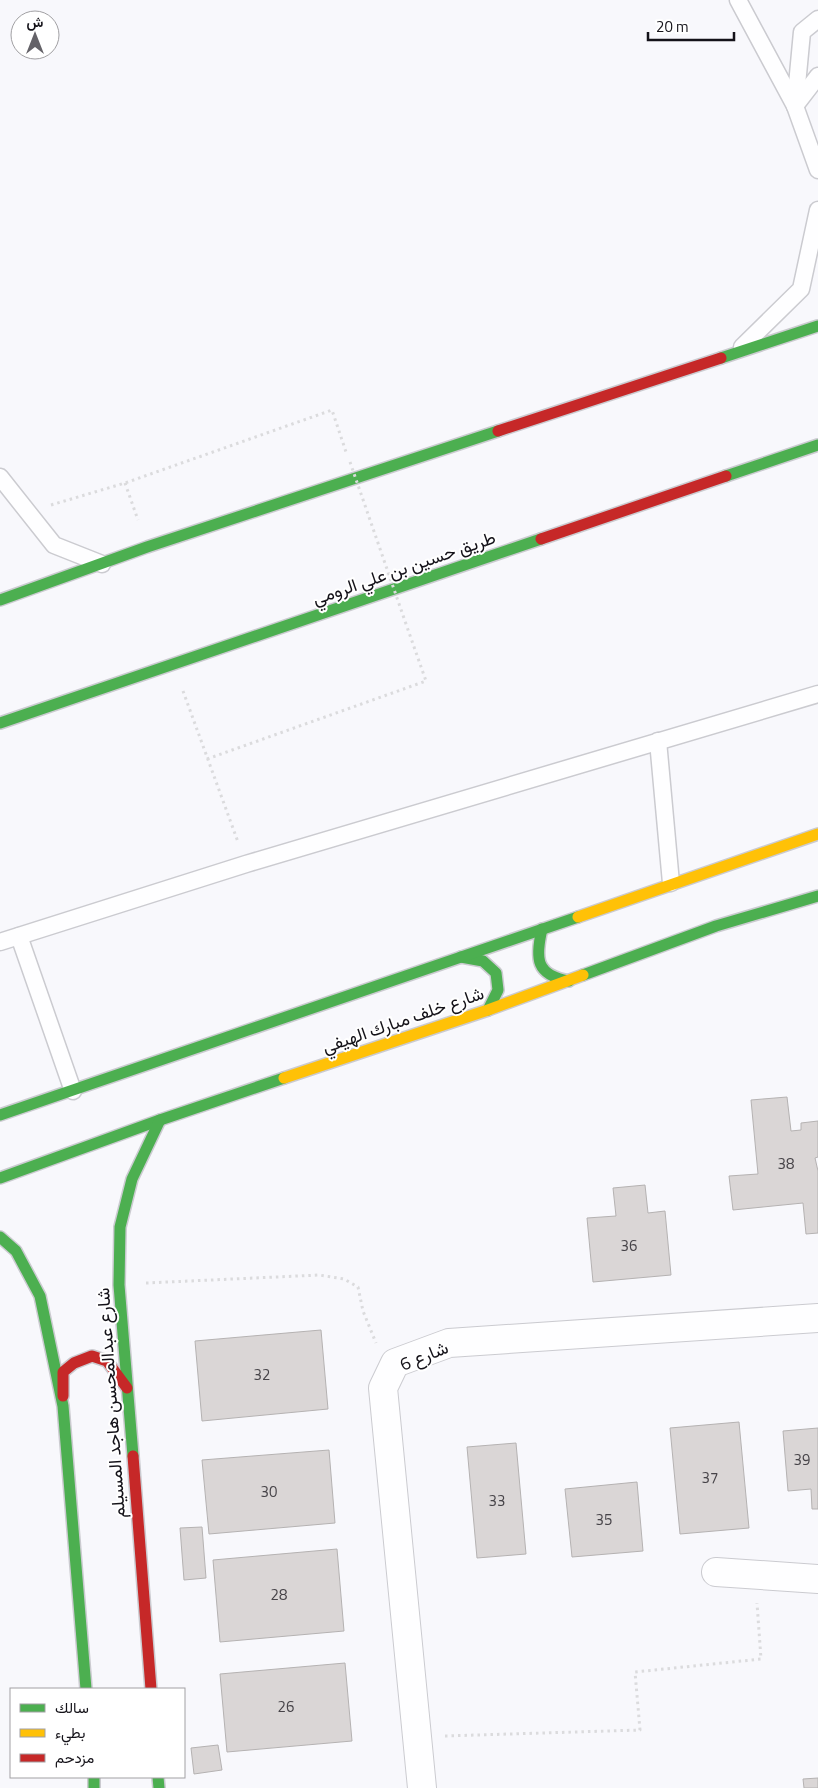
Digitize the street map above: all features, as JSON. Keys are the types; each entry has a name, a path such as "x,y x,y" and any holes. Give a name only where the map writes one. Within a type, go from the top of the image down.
{"main road":[{"path":"0,600 147,547 818,326"},
{"name":"طريق حسين بن علي الرومي","path":"0,723 818,445"},
{"path":"0,727 32,712"},
{"path":"0,1116 671,883 818,834"},
{"name":"شارع خلف مبارك الهيفي","path":"0,1178 160,1120 488,1010 716,926 818,896"},
{"path":"542,929 537,958 543,971 555,979 569,981"},
{"path":"461,957 475,956 488,962 496,972 499,986 496,999 488,1010"},
{"name":"شارع عبدالمحسن هاجد المسيلم","path":"151,1688 119,1284 120,1227 132,1179 160,1120"},
{"path":"0,1238 16,1251 40,1296 63,1406"},
{"path":"86,1688 63,1406 63,1372 77,1360 89,1356 105,1358 114,1365 127,1388"}],"street":[{"name":"شارع 6","path":"422,1788 383,1388 395,1364 449,1344 818,1318"},
{"path":"716,1572 818,1578"}],"lane":[{"path":"738,0 795,106 818,170"},
{"path":"795,106 802,32 818,19"},
{"path":"795,106 818,76"},
{"path":"738,351 801,289 818,210"},
{"path":"0,478 54,545 104,564"},
{"path":"0,942 246,864 818,694"},
{"path":"658,741 671,883"},
{"path":"19,936 73,1092"}],"path":[{"path":"26,512 124,483 332,410 426,682 207,758"},
{"path":"124,483 147,547"},
{"path":"173,665 246,864"},
{"path":"119,1284 319,1276 344,1279 358,1287 362,1311 376,1343 395,1364"},
{"path":"417,1737 640,1730 635,1672 761,1659 754,1574"}],"building":[{"path":"787,1097 791,1131 801,1130 801,1123 818,1121 818,1157 815,1158 818,1171 818,1233 806,1234 803,1203 733,1210 729,1176 758,1174 751,1100"},
{"path":"645,1185 648,1213 665,1211 671,1275 593,1282 587,1218 616,1216 613,1188"},
{"path":"321,1330 328,1409 202,1421 195,1341"},
{"path":"739,1422 749,1528 680,1534 670,1428"},
{"path":"818,1428 818,1509 812,1509 811,1489 788,1491 783,1431"},
{"path":"516,1443 526,1554 477,1558 467,1447"},
{"path":"329,1450 335,1523 209,1534 202,1460"},
{"path":"637,1482 643,1551 572,1557 565,1489"},
{"path":"202,1527 206,1578 184,1580 180,1528"},
{"path":"337,1549 344,1631 220,1642 213,1560"},
{"path":"345,1663 352,1741 227,1752 220,1674"},
{"path":"218,1745 222,1770 194,1774 191,1748"},
{"path":"818,1778 818,1788 804,1788 803,1779"}],"traffic: fast":[{"path":"721,358 818,326"},
{"path":"0,600 147,547 498,431"},
{"path":"726,476 818,445"},
{"path":"0,723 541,539"},
{"path":"583,975 716,926 818,896"},
{"path":"0,1115 578,917"},
{"path":"542,929 539,949 540,964 550,975 569,981"},
{"path":"461,957 483,961 496,973 498,990 488,1010"},
{"path":"0,1178 160,1120 284,1078"},
{"path":"133,1456 119,1285 120,1227 132,1179 160,1120"},
{"path":"0,1237 16,1251 40,1296 63,1406 86,1688"},
{"path":"94,1778 94,1788"},
{"path":"158,1778 159,1788"}],"traffic: slow":[{"path":"578,917 818,834"},
{"path":"284,1078 488,1010 583,975"}],"traffic: jam":[{"path":"498,431 721,358"},
{"path":"541,539 726,476"},
{"path":"63,1396 63,1372 74,1363 92,1356 107,1361 127,1388"},
{"path":"133,1456 151,1688"}]}
